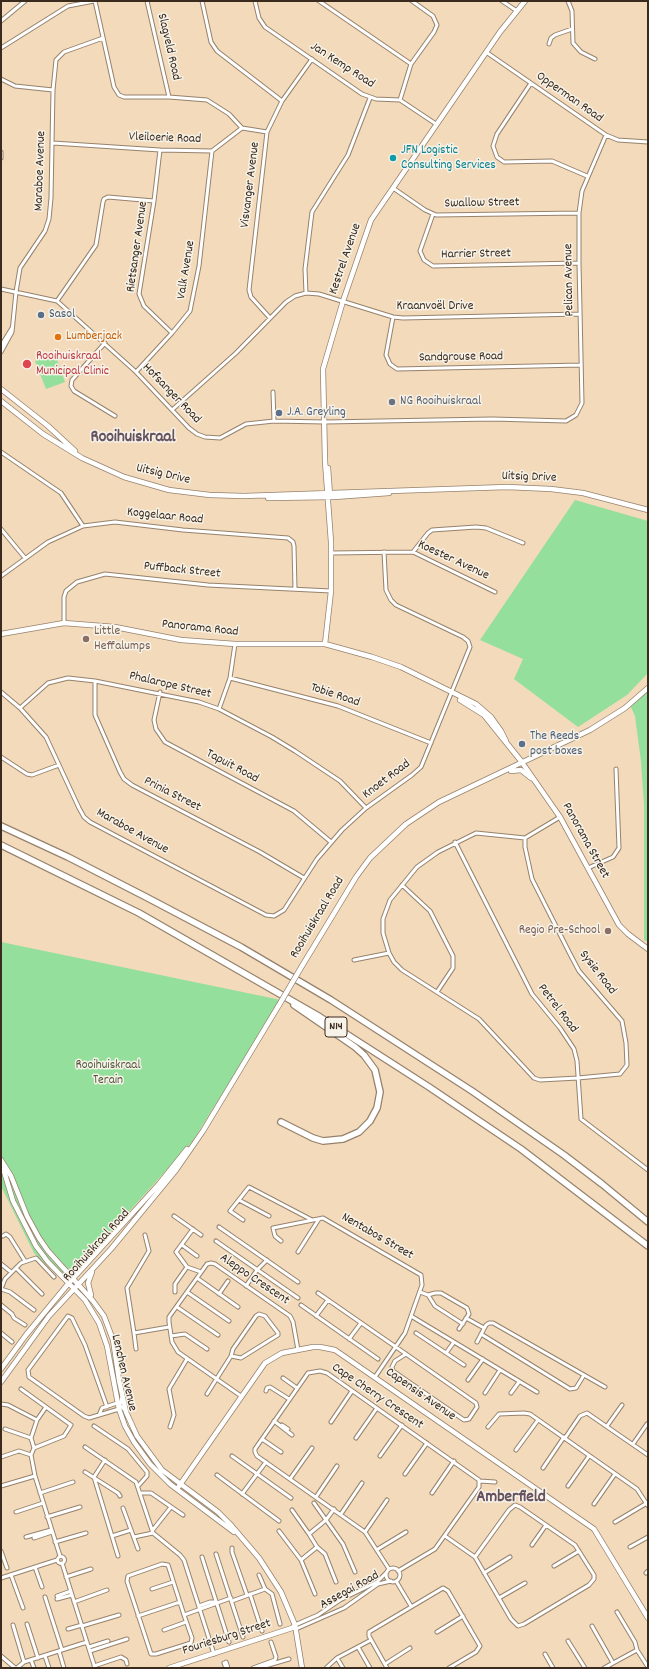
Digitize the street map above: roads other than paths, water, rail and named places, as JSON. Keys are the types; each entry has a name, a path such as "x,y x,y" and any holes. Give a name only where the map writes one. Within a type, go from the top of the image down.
{"highway":[{"name":"N14","path":"1,826 68,857 241,947 331,1000 419,1055 484,1099 602,1184 648,1222"},
{"name":"N14","path":"1,845 139,913 199,946 320,1017 429,1086 521,1149 648,1246"},
{"path":"199,946 211,956 289,1002 355,1047 371,1062 375,1070 380,1092 377,1108 370,1121 355,1134 343,1139 323,1141 301,1133 282,1122"}],"main road":[{"name":"Kestrel Avenue","path":"325,644 331,591 332,529 325,461 324,368 343,302 368,226 486,52 525,1"},
{"name":"Uitsig Drive","path":"1,389 48,426 82,458"},
{"name":"Uitsig Drive","path":"1,401 43,434 82,458 124,477 169,490 210,495 244,496 250,498 378,495 406,491 507,487 551,489 583,494 630,504 648,510"},
{"name":"Panorama Road","path":"1,634 64,622 115,628 179,640 235,644 303,643"},
{"name":"Panorama Street","path":"303,643 325,644 372,656 401,667 450,693 479,711 506,741 560,817 619,925 631,937 648,949"},
{"name":"Rooihuiskraal Road","path":"1,1382 38,1329 129,1228 176,1170 206,1124 356,877 370,858 411,820 439,802 500,774 561,740 595,727 625,708 648,688"},
{"path":"500,774 518,769 538,785"},
{"name":"Rooihuiskraal Road","path":"1,1370 26,1335 68,1284 159,1184 206,1124"},
{"name":"Lenchen Avenue","path":"1,1161 11,1176 39,1238 48,1251 79,1283 104,1316 113,1340 126,1412 136,1436 154,1461 168,1475 211,1506 230,1524 274,1580 281,1592 295,1628 302,1668"},
{"name":"Lenchen Avenue","path":"1,1161 13,1202 22,1222 40,1251 88,1305 99,1323 107,1346 119,1406 129,1434 141,1454 156,1471 177,1489 224,1523 246,1543"},
{"path":"93,1301 88,1283 89,1277 95,1266"},
{"name":"Capensis Avenue","path":"177,1489 265,1363 282,1353 320,1347 334,1350 594,1529 648,1618"},
{"path":"1,1370 6,1374"},
{"name":"Fouriesburg Street","path":"169,1668 295,1628"}],"street":[{"path":"1,21 25,1"},
{"path":"1,48 68,6 95,1 114,87 119,95 124,97 196,98 211,102 229,114 242,128 267,132"},
{"name":"Slagveld Road","path":"147,1 169,97"},
{"path":"202,1 211,42 217,51 282,101"},
{"name":"Jan Kemp Road","path":"255,1 259,18 263,24 312,59 370,98 400,100 436,124"},
{"path":"319,1 411,64"},
{"path":"400,100 411,64 434,32 437,25 436,20 431,15 412,1"},
{"path":"502,1 517,11"},
{"path":"568,1 572,11 572,40 576,47 595,59"},
{"path":"549,44 551,38 555,35 572,29"},
{"name":"Maraboe Avenue","path":"1,352 12,334 20,268 45,231 49,219 52,198 53,90 56,60 58,56 64,52 103,38"},
{"name":"Opperman Road","path":"486,52 606,136 618,140 648,142"},
{"name":"Visvanger Avenue","path":"270,318 251,297 249,290 267,132 282,101 312,59"},
{"path":"1,79 15,86 53,90"},
{"path":"531,83 497,134 493,146 497,157 504,162 552,161 588,176"},
{"path":"172,410 236,353 286,302 295,296 306,293 305,269 312,212 348,155 370,98"},
{"name":"Vleiloerie Road","path":"53,143 160,150 212,151 242,128"},
{"name":"Pelican Avenue","path":"566,421 576,415 582,403 579,213 582,192 606,136"},
{"name":"Rietsanger Avenue","path":"160,150 154,201 139,292 144,306 172,334"},
{"name":"Valk Avenue","path":"136,372 172,334 186,317 190,308 199,266 212,151"},
{"path":"1,152 1,158"},
{"name":"Swallow Street","path":"393,188 433,214 579,213"},
{"path":"57,301 96,245 104,199 154,201"},
{"name":"Harrier Street","path":"433,214 420,251 424,260 433,266 579,263"},
{"name":"Hofsanger Road","path":"1,289 57,301 136,372 197,434 214,439 227,435 246,424 274,421 325,422 492,419 566,421"},
{"name":"Kraanvoël Drive","path":"306,293 319,294 393,317 580,314"},
{"name":"Sandgrouse Road","path":"393,317 386,355 390,364 397,369 581,365"},
{"name":"Maraboe Avenue","path":"1,346 13,326"},
{"path":"105,343 72,380 71,386 74,391 115,416"},
{"path":"273,392 274,421"},
{"path":"1,452 61,493 83,526"},
{"name":"Koggelaar Road","path":"1,576 48,542 83,526 115,522 183,530 285,537 291,540 294,546 295,589"},
{"path":"413,552 432,530 476,527 486,528 524,543"},
{"path":"1,529 25,558"},
{"name":"Knoet Road","path":"284,910 317,859 353,819 418,770 431,743 450,693 470,647 468,641 463,637 396,605 391,600 386,590 384,552"},
{"name":"Koester Avenue","path":"331,553 413,552 495,592"},
{"name":"Puffback Street","path":"64,622 64,597 66,592 77,582 105,574 208,585 331,591"},
{"path":"219,709 230,678 235,644"},
{"name":"Phalarope Street","path":"20,708 48,683 68,678 160,692 199,702 219,709 272,737 338,779 366,808"},
{"name":"Tobie Road","path":"230,678 338,706 431,743"},
{"name":"Prinia Street","path":"95,681 95,714 124,779 132,785 260,852 304,878"},
{"name":"Maraboe Avenue","path":"1,692 20,708 46,737 79,808 84,817 90,822 266,915 274,916 284,910"},
{"name":"Tapuit Road","path":"160,692 154,720 156,729 165,742 294,811 331,842"},
{"path":"1,757 27,774 32,775 59,764"},
{"path":"588,868 613,857 619,848 616,769"},
{"path":"560,817 525,838 476,833 455,842 438,852 417,867 390,900 383,919 383,934 389,953 394,962 402,970 479,1019 534,1078 540,1080 578,1078"},
{"name":"Sysie Road","path":"525,838 525,847 532,879 570,954 579,970 622,1021 628,1065 622,1074 578,1078"},
{"name":"Petrel Road","path":"455,842 532,994 560,1028 574,1049 581,1119 648,1170"},
{"path":"402,885 430,911 453,956 453,968 437,992"},
{"path":"354,960 389,953"},
{"path":"243,1220 230,1212 249,1187 312,1220"},
{"path":"238,1200 269,1216"},
{"path":"174,1216 201,1235"},
{"path":"281,1241 275,1236 273,1228 320,1218"},
{"path":"298,1252 320,1218"},
{"name":"Nentabos Street","path":"320,1218 421,1275 423,1282 420,1292"},
{"path":"219,1227 298,1282"},
{"path":"193,1229 176,1252 187,1267 201,1272"},
{"path":"3,1236 6,1234 10,1237 25,1261"},
{"path":"136,1349 126,1288 149,1251 145,1235"},
{"path":"216,1241 298,1298"},
{"path":"182,1244 197,1256"},
{"path":"34,1310 10,1292 1,1289 5,1280 11,1272 25,1261 36,1258 54,1278"},
{"path":"246,1286 257,1270 267,1260"},
{"name":"Aleppo Crescent","path":"241,1396 178,1352 170,1336 169,1319 206,1264 212,1263 290,1316 293,1322 298,1350"},
{"path":"1,1264 11,1272"},
{"path":"175,1292 175,1284 187,1267"},
{"path":"16,1268 42,1294"},
{"path":"197,1278 238,1307"},
{"path":"219,1294 228,1281"},
{"path":"187,1292 229,1321"},
{"path":"375,1377 405,1333 420,1292 428,1295 441,1293 465,1307 469,1312 459,1329"},
{"path":"318,1293 396,1347 406,1354 476,1403 477,1408 469,1419 464,1420 393,1371 392,1367 395,1361 406,1354"},
{"path":"428,1295 435,1306 463,1324"},
{"path":"316,1316 328,1300"},
{"path":"1,1305 12,1314 14,1318 25,1325"},
{"path":"301,1305 378,1360"},
{"path":"176,1307 218,1335"},
{"path":"207,1394 231,1356 233,1349 258,1315 266,1317 278,1335 241,1358 231,1356"},
{"path":"107,1407 85,1345 72,1318 68,1316 28,1370 28,1375 84,1416 89,1418 119,1406"},
{"path":"411,1316 537,1392"},
{"path":"466,1318 484,1328"},
{"path":"349,1339 361,1323"},
{"path":"478,1342 484,1328 489,1323 494,1324 605,1388"},
{"path":"134,1333 169,1326"},
{"path":"1,1333 12,1342"},
{"path":"416,1333 464,1365"},
{"path":"170,1336 185,1334 207,1349"},
{"path":"482,1334 570,1389 576,1388 584,1375"},
{"path":"446,1353 454,1342"},
{"path":"170,1427 174,1415 169,1389 187,1359"},
{"path":"468,1380 483,1359"},
{"path":"485,1393 500,1370"},
{"name":"Cape Cherry Crescent","path":"388,1571 378,1549 366,1532 257,1456 255,1452 255,1449 274,1421 308,1374 320,1371 327,1373 477,1477 480,1482"},
{"path":"283,1378 297,1388"},
{"path":"512,1393 519,1382"},
{"path":"266,1391 267,1388 270,1387 289,1399"},
{"path":"21,1389 71,1426 64,1436 34,1448"},
{"path":"331,1422 352,1391"},
{"path":"119,1406 122,1395"},
{"path":"1,1404 8,1405 37,1420"},
{"path":"607,1426 622,1405"},
{"path":"99,1415 102,1409 107,1407 119,1406 126,1412"},
{"path":"46,1407 37,1420 31,1438 34,1448 31,1455 35,1476 47,1518 60,1556 64,1558 62,1563 95,1667 121,1657 126,1660 127,1664"},
{"path":"356,1438 377,1408"},
{"path":"488,1427 495,1416 500,1413 524,1413 538,1420 639,1491 647,1505 615,1522"},
{"path":"543,1468 580,1416 584,1413 589,1413 648,1455"},
{"path":"516,1450 538,1420"},
{"path":"274,1421 288,1429"},
{"path":"274,1421 292,1435"},
{"path":"633,1444 647,1424"},
{"path":"380,1456 402,1425"},
{"path":"94,1426 128,1449 147,1472 147,1476 138,1486"},
{"path":"5,1429 31,1438"},
{"path":"262,1439 281,1452"},
{"path":"405,1474 427,1443"},
{"path":"85,1446 135,1480 152,1532 184,1560 214,1654"},
{"path":"290,1479 312,1448"},
{"path":"2,1455 21,1451 31,1455"},
{"path":"232,1456 291,1498"},
{"path":"568,1486 589,1456"},
{"path":"105,1460 94,1477 118,1556"},
{"path":"432,1493 454,1461"},
{"path":"242,1494 266,1462"},
{"path":"316,1497 337,1466"},
{"path":"84,1472 94,1477 118,1493 120,1496"},
{"path":"594,1504 615,1474"},
{"path":"217,1475 279,1521"},
{"path":"1,1486 35,1476"},
{"path":"40,1493 73,1482"},
{"path":"480,1482 495,1482"},
{"name":"Assegai Road","path":"398,1571 432,1551 445,1536 480,1482"},
{"path":"341,1514 362,1483"},
{"path":"140,1493 151,1493 183,1515"},
{"path":"366,1532 387,1500"},
{"path":"16,1512 43,1503"},
{"path":"314,1503 347,1552 355,1572"},
{"path":"445,1536 475,1557 511,1619 518,1626 524,1624 583,1589 592,1583 594,1577 575,1545 520,1507 515,1506 512,1506 475,1557"},
{"path":"47,1518 80,1507"},
{"path":"134,1537 152,1532 171,1507"},
{"path":"123,1508 138,1549"},
{"path":"309,1534 326,1520 334,1509"},
{"path":"292,1510 317,1547 326,1556 336,1582"},
{"path":"532,1544 546,1525"},
{"path":"112,1536 131,1530"},
{"path":"26,1537 52,1531"},
{"path":"34,1538 52,1531"},
{"path":"279,1531 301,1560 315,1594"},
{"path":"378,1549 406,1532"},
{"path":"55,1542 86,1533"},
{"path":"630,1548 648,1537"},
{"path":"301,1560 317,1547"},
{"path":"232,1548 232,1552 262,1631"},
{"path":"1,1551 7,1568"},
{"path":"554,1566 579,1551"},
{"path":"216,1554 243,1637"},
{"path":"1,1578 57,1560 60,1556"},
{"path":"202,1558 229,1642"},
{"path":"484,1573 510,1558"},
{"path":"57,1560 59,1563 62,1563"},
{"path":"165,1564 169,1567 173,1582 192,1638 191,1643 153,1654 149,1649 127,1581 129,1575 165,1564"},
{"path":"35,1568 42,1587"},
{"path":"394,1568 398,1571 399,1577 396,1580 391,1581 387,1578 388,1571 394,1568"},
{"path":"66,1577 91,1569"},
{"name":"Assegai Road","path":"295,1628 340,1600 378,1582 388,1571"},
{"path":"11,1575 23,1608"},
{"path":"259,1576 265,1588 272,1596 280,1624"},
{"path":"396,1580 411,1606"},
{"name":"Assegai Road","path":"295,1628 344,1608 378,1584 391,1581"},
{"path":"152,1589 173,1582"},
{"path":"499,1598 525,1583"},
{"path":"184,1615 216,1602 249,1595 265,1588"},
{"path":"387,1668 370,1640 369,1634 371,1630 443,1588 448,1591 480,1644 480,1648 476,1652 449,1668"},
{"path":"74,1602 107,1590"},
{"path":"57,1598 72,1593"},
{"path":"45,1597 64,1668"},
{"path":"340,1600 344,1608"},
{"path":"138,1616 180,1602"},
{"path":"617,1612 635,1642 636,1650 648,1667"},
{"path":"68,1629 119,1615"},
{"path":"437,1632 463,1616"},
{"path":"164,1630 186,1622"},
{"path":"27,1624 38,1658"},
{"path":"13,1625 24,1662"},
{"path":"592,1626 613,1663"},
{"path":"90,1651 127,1639"},
{"path":"326,1668 337,1658 370,1640"},
{"path":"568,1641 585,1668"},
{"path":"1,1656 16,1668 24,1662 87,1642"},
{"path":"89,1647 108,1642"},
{"path":"252,1667 275,1660 276,1657 272,1642"},
{"path":"358,1647 370,1668"},
{"path":"385,1664 410,1648"},
{"path":"604,1668 636,1650"},
{"path":"545,1654 553,1668"},
{"path":"45,1656 49,1668"},
{"path":"337,1658 343,1668"},
{"path":"259,1668 289,1659"},
{"path":"32,1660 34,1668"},
{"path":"225,1662 227,1668"},
{"path":"266,1668 281,1663"}],"place":[{"name":"JFN Logistic Consulting Services","path":"393,158"},
{"name":"Sasol","path":"41,315"},
{"name":"Lumberjack","path":"58,337"},
{"name":"Rooihuiskraal Municipal Clinic","path":"27,364"},
{"name":"NG Rooihuiskraal","path":"392,402"},
{"name":"J.A. Greyling","path":"279,413"},
{"name":"Little Heffalumps","path":"86,639"},
{"name":"The Reeds post boxes","path":"522,744"},
{"name":"Regio Pre-School","path":"608,931"}],"district":[{"name":"Rooihuiskraal","path":"133,439"},
{"name":"Amberfield","path":"511,1499"}],"park label":[{"name":"Rooihuiskraal Terain","path":"108,1074"}]}
